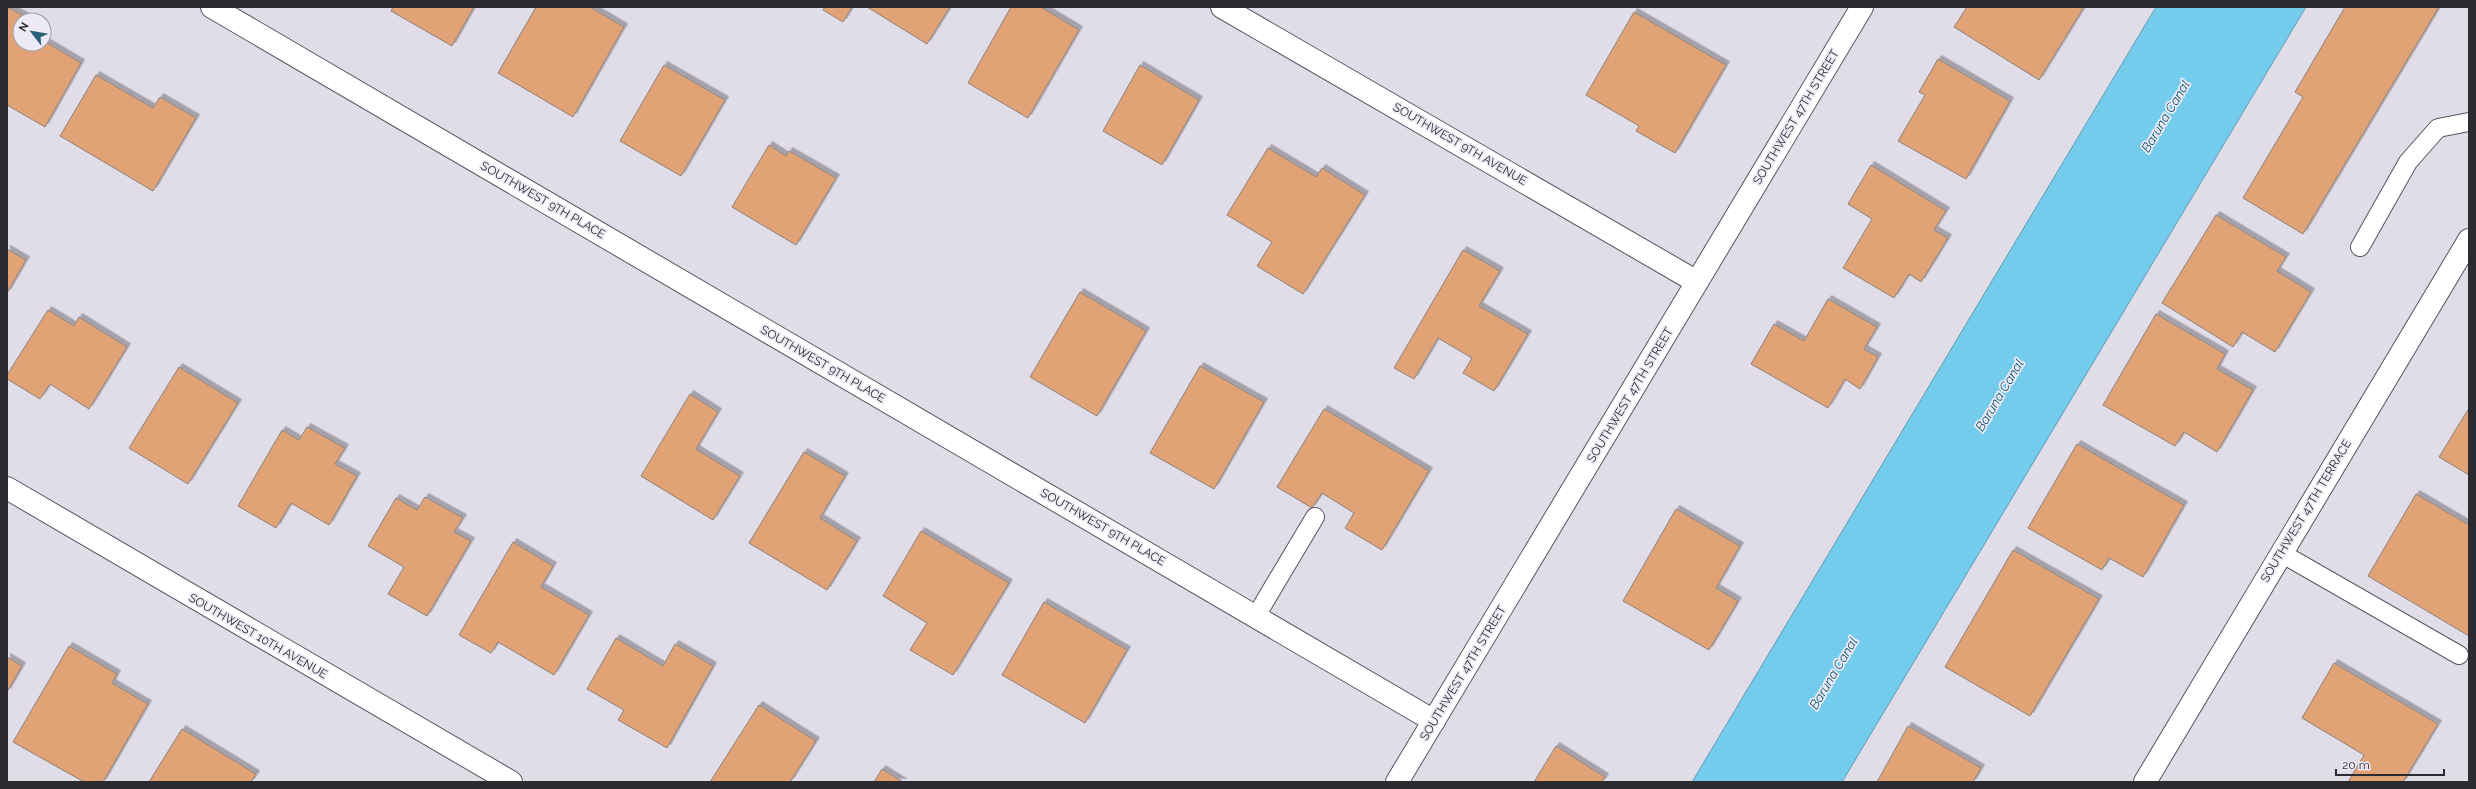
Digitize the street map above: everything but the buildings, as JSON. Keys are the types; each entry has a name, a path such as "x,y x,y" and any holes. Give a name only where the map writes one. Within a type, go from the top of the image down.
{"street":[{"name":"SOUTHWEST 9TH PLACE","path":"212,7 1434,720"},
{"name":"SOUTHWEST 9TH AVENUE","path":"1222,7 1697,282"},
{"name":"SOUTHWEST 47TH STREET","path":"1397,782 1862,7"},
{"name":"SOUTHWEST 47TH TERRACE","path":"2145,782 2469,240"},
{"name":"SOUTHWEST 10TH AVENUE","path":"7,488 511,782"}],"lane":[{"path":"2360,247 2408,162 2438,128 2469,122"},
{"path":"1256,616 1315,517"},
{"path":"2281,553 2459,655"}],"water":[{"name":"Baruna Canal","path":"2156,7 2306,7 1842,782 1692,782"}]}
